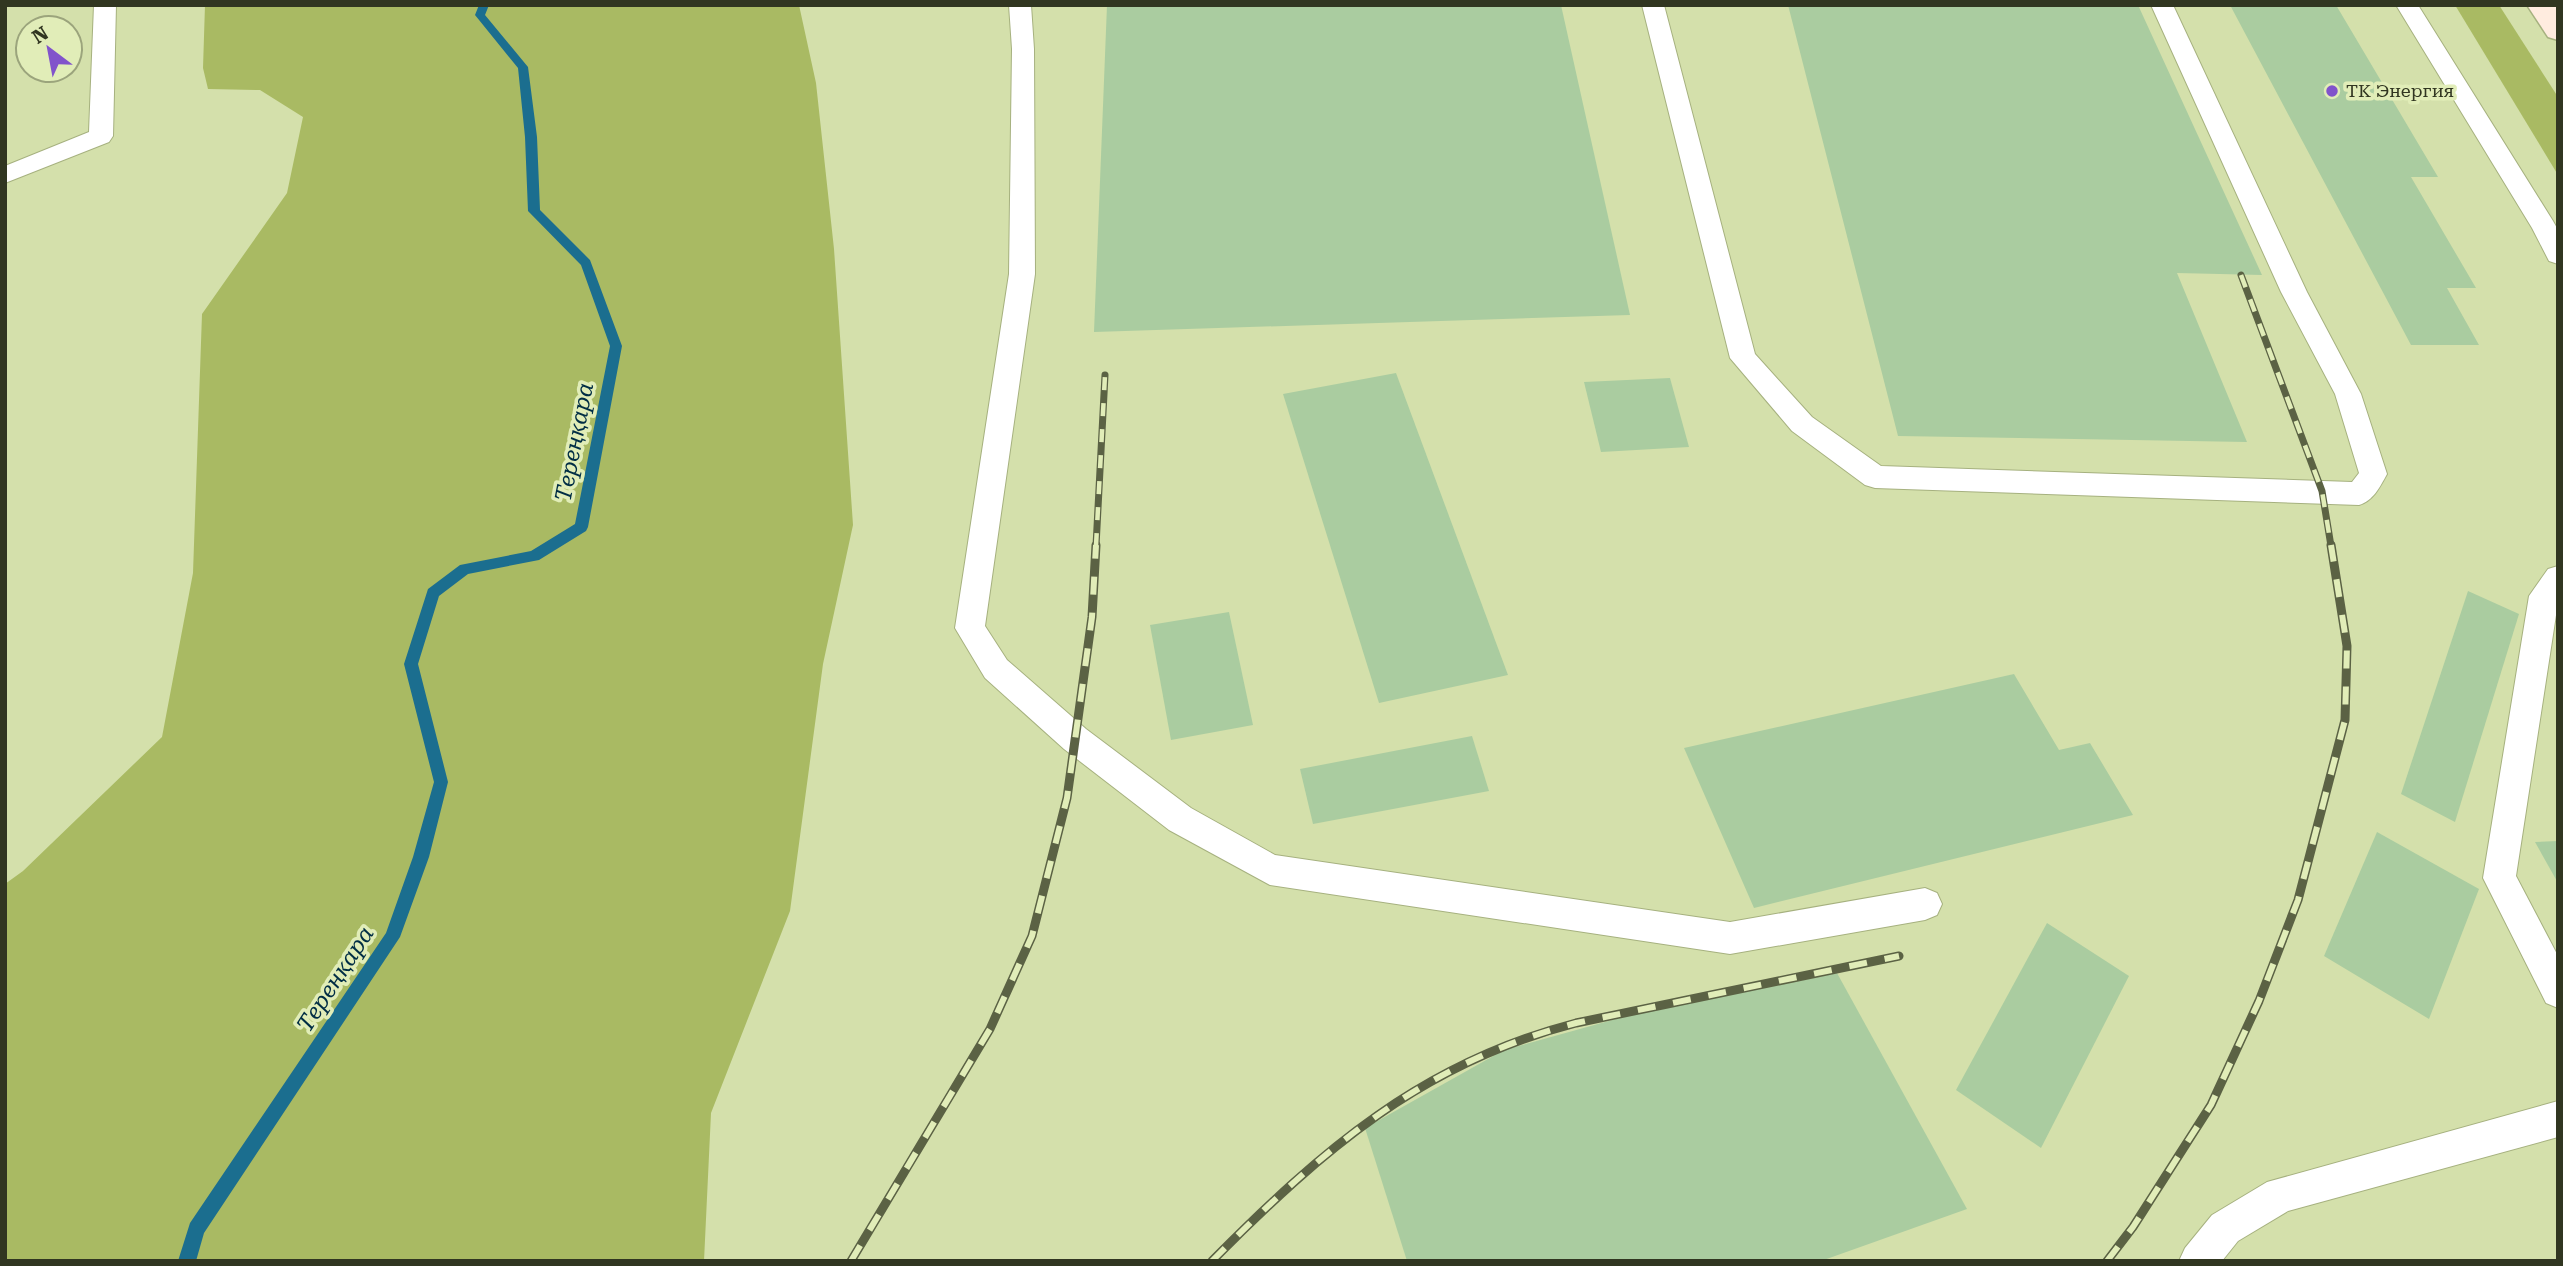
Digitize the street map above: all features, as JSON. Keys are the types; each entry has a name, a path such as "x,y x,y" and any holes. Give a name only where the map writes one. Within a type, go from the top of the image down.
{"main road":[{"path":"2541,5 2558,31"}],"lane":[{"path":"5,175 101,136 105,5"},
{"path":"1020,5 1023,49 1022,274 970,628 996,668 1075,739 1180,819 1270,870 1730,938 1926,904"},
{"path":"1653,5 1743,358 1802,424 1843,456 1875,477 2358,494 2373,474 2348,394 2294,292 2162,5"},
{"path":"2407,5 2544,227 2558,255"},
{"path":"2558,578 2544,596 2499,878 2558,991"},
{"path":"2197,1261 2225,1228 2280,1195 2558,1119"}],"green space":[{"path":"205,5 799,5 816,83 834,249 853,525 823,664 790,911 711,1113 704,1261 5,1261 5,884 23,871 162,737 193,573 202,314 287,193 303,117 260,90 208,89 203,68"},
{"path":"2455,5 2499,5 2558,97 2558,175"}],"building":[{"path":"1107,5 1561,5 1630,315 1094,332"},
{"path":"1788,5 2138,5 2262,275 2177,273 2247,442 1898,436"},
{"name":"ТК Энергия","path":"2230,5 2336,5 2438,177 2411,177 2476,288 2447,288 2479,345 2411,345"},
{"path":"1396,373 1508,675 1379,703 1283,394"},
{"path":"1670,378 1689,447 1601,452 1584,382"},
{"path":"2468,591 2519,614 2455,822 2401,794"},
{"path":"1229,612 1253,725 1171,740 1150,625"},
{"path":"2014,674 2059,750 2090,743 2133,815 1754,908 1684,748"},
{"path":"1472,736 1489,791 1313,824 1300,769"},
{"path":"2377,832 2479,889 2429,1019 2324,956"},
{"path":"2558,841 2558,883 2535,842"},
{"path":"2047,923 2129,976 2041,1148 1956,1090"},
{"path":"1837,973 1967,1209 1821,1261 1407,1261 1365,1128 1504,1050 1623,1017"}],"waterway":[{"name":"Тереңқара","path":"187,1261 196,1229 392,937 421,857 441,782 411,664 433,593 465,569 534,556 581,527 616,346 586,263 534,211 531,137 523,67 480,15 484,5"}],"railway":[{"path":"2241,275 2322,491 2331,546"},
{"path":"1096,546 1105,375"},
{"path":"851,1261 990,1029 1032,936 1067,798 1092,617 1096,545"},
{"path":"2107,1261 2133,1227 2211,1105 2259,1001 2298,900 2345,720 2347,646 2331,545"},
{"path":"1212,1261 1335,1147 1378,1115 1470,1061 1521,1040 1576,1023 1899,956"}],"place":[{"name":"ТК Энергия","path":"2332,91"}]}
